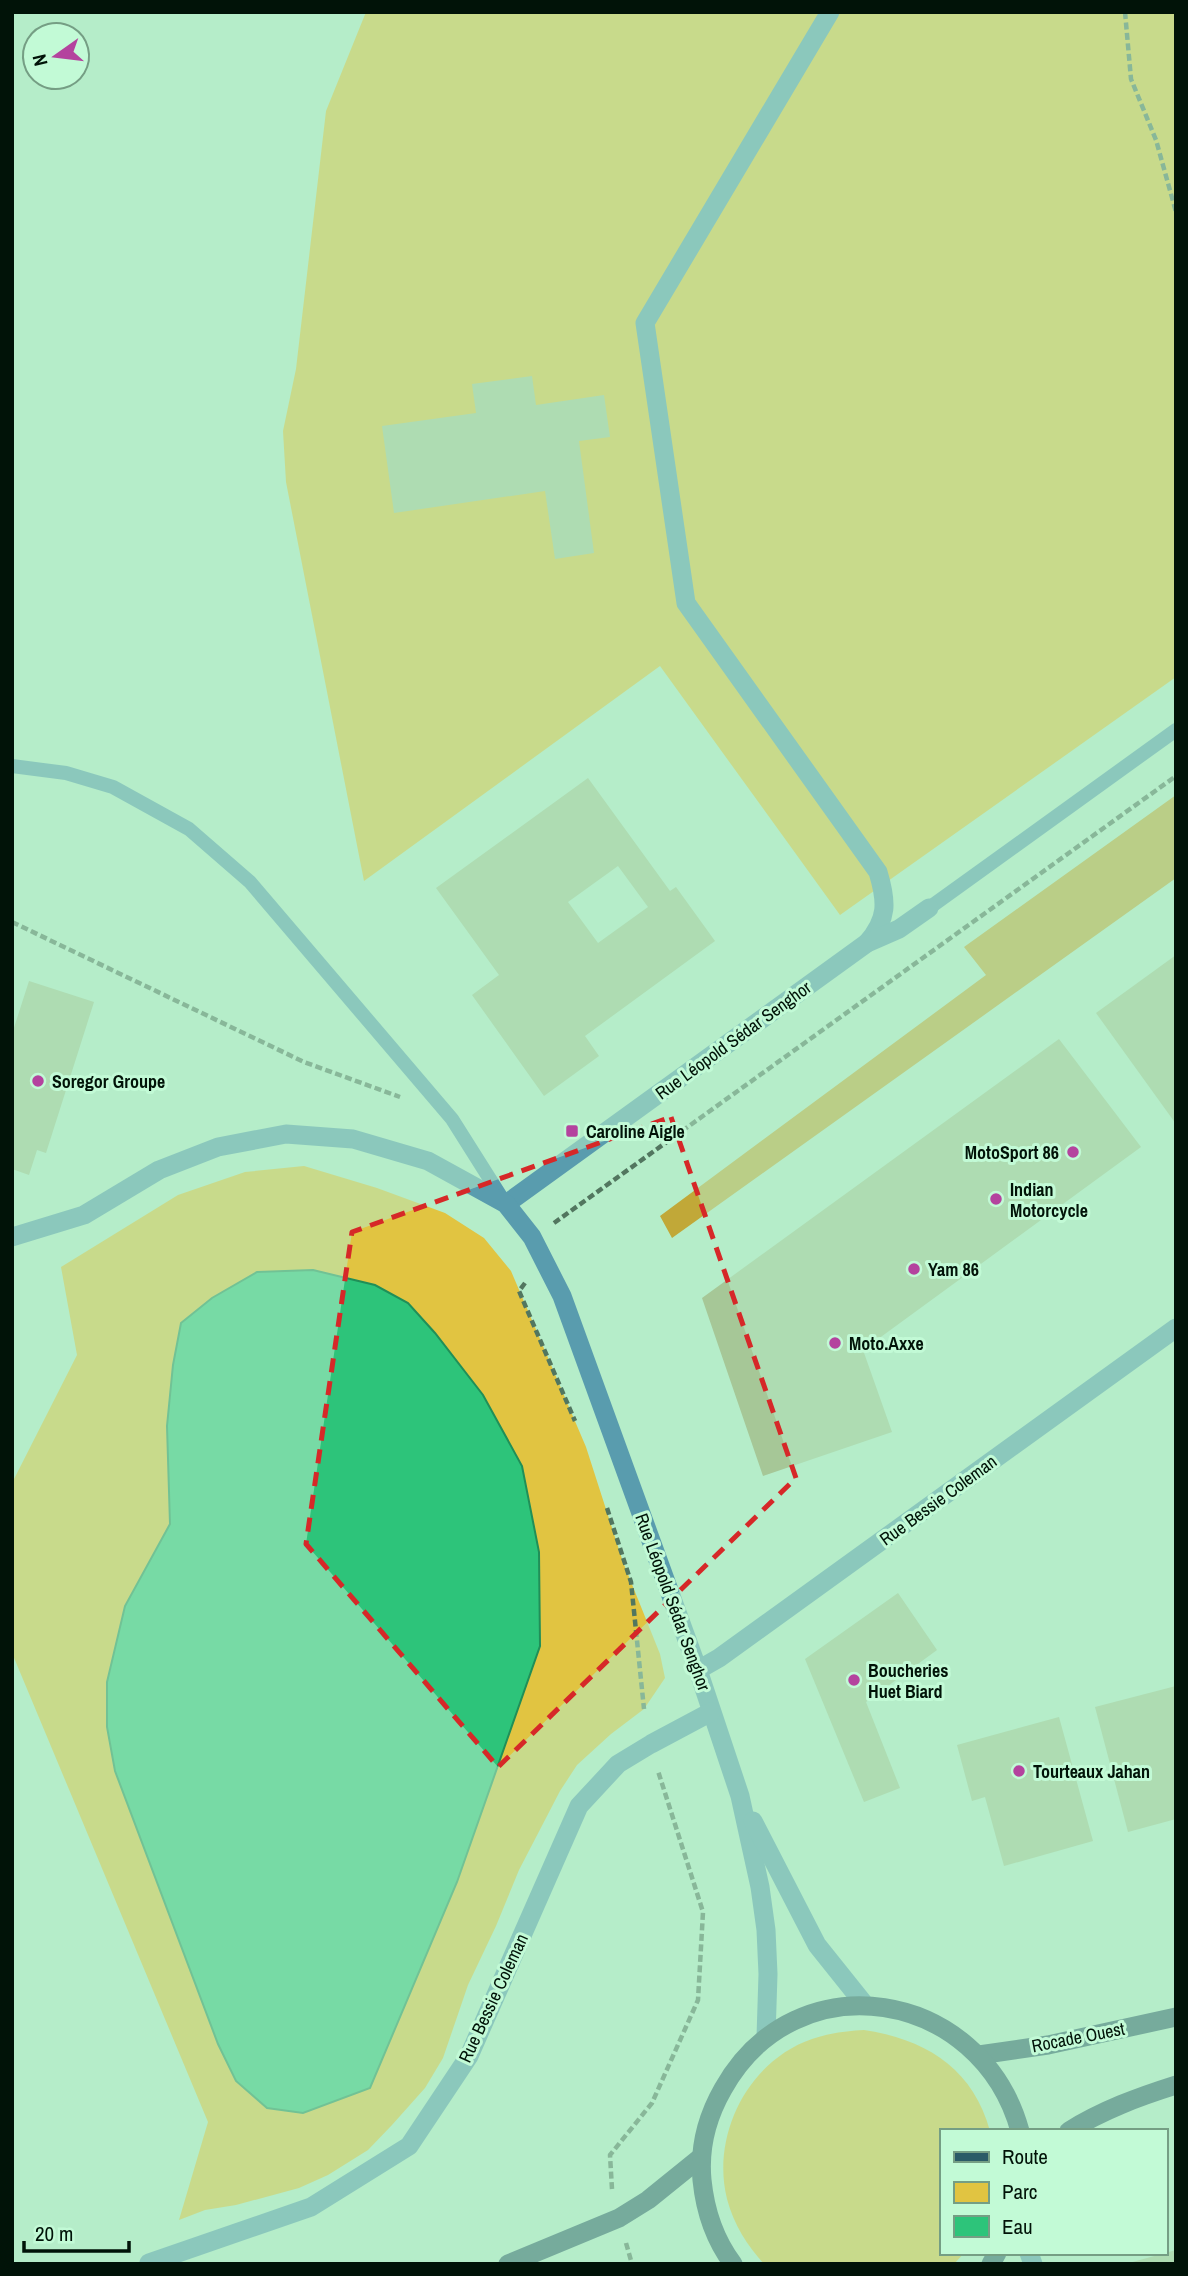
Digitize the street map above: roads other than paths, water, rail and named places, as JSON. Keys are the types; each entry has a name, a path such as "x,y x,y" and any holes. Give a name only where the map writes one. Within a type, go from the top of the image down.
{"main road":[{"path":"733,2264 723,2250 705,2203 700,2158 711,2110 735,2067 766,2036 809,2014 865,2005 910,2012 944,2027 979,2055 1005,2090 1019,2129"},
{"name":"Rocade Ouest","path":"979,2055 1048,2045 1176,2017"},
{"path":"1072,2129 1128,2101 1176,2085"},
{"path":"508,2264 619,2218 648,2200 700,2158"}],"street":[{"path":"830,12 645,323 686,603 878,872 885,894 884,913 878,930 867,943"},
{"name":"Rue Léopold Sédar Senghor","path":"766,2036 766,1930 760,1886 740,1796 698,1670 562,1296 532,1237 506,1204 867,943 899,929 929,908"},
{"path":"12,1237 84,1215 159,1170 218,1147 286,1134 354,1139 428,1161 506,1204"},
{"name":"Rue Bessie Coleman","path":"698,1670 719,1658 1176,1328"},
{"name":"Rue Bessie Coleman","path":"148,2264 311,2207 409,2146 469,2056 579,1806 618,1764 711,1713"},
{"name":"Rue Léopold Sédar Senghor","path":"740,1796 817,1945 865,2005"}],"lane":[{"name":"Rue Léopold Sédar Senghor","path":"929,908 1176,730"},
{"path":"12,766 66,773 113,787 189,829 250,882 452,1119 506,1204"}],"water":[{"path":"313,1270 375,1285 408,1303 483,1395 522,1466 539,1552 540,1646 457,1882 370,2088 303,2113 267,2108 236,2081 218,2044 115,1771 107,1727 107,1682 125,1606 170,1524 167,1426 173,1365 181,1323 212,1298 257,1272"}],"place":[{"name":"Soregor Groupe","path":"38,1081"},
{"name":"Caroline Aigle","path":"572,1131"},
{"name":"MotoSport 86","path":"1073,1152"},
{"name":"Indian Motorcycle","path":"996,1199"},
{"name":"Yam 86","path":"914,1269"},
{"name":"Moto.Axxe","path":"835,1343"},
{"name":"Boucheries Huet Biard","path":"854,1680"},
{"name":"Tourteaux Jahan","path":"1019,1771"}]}
